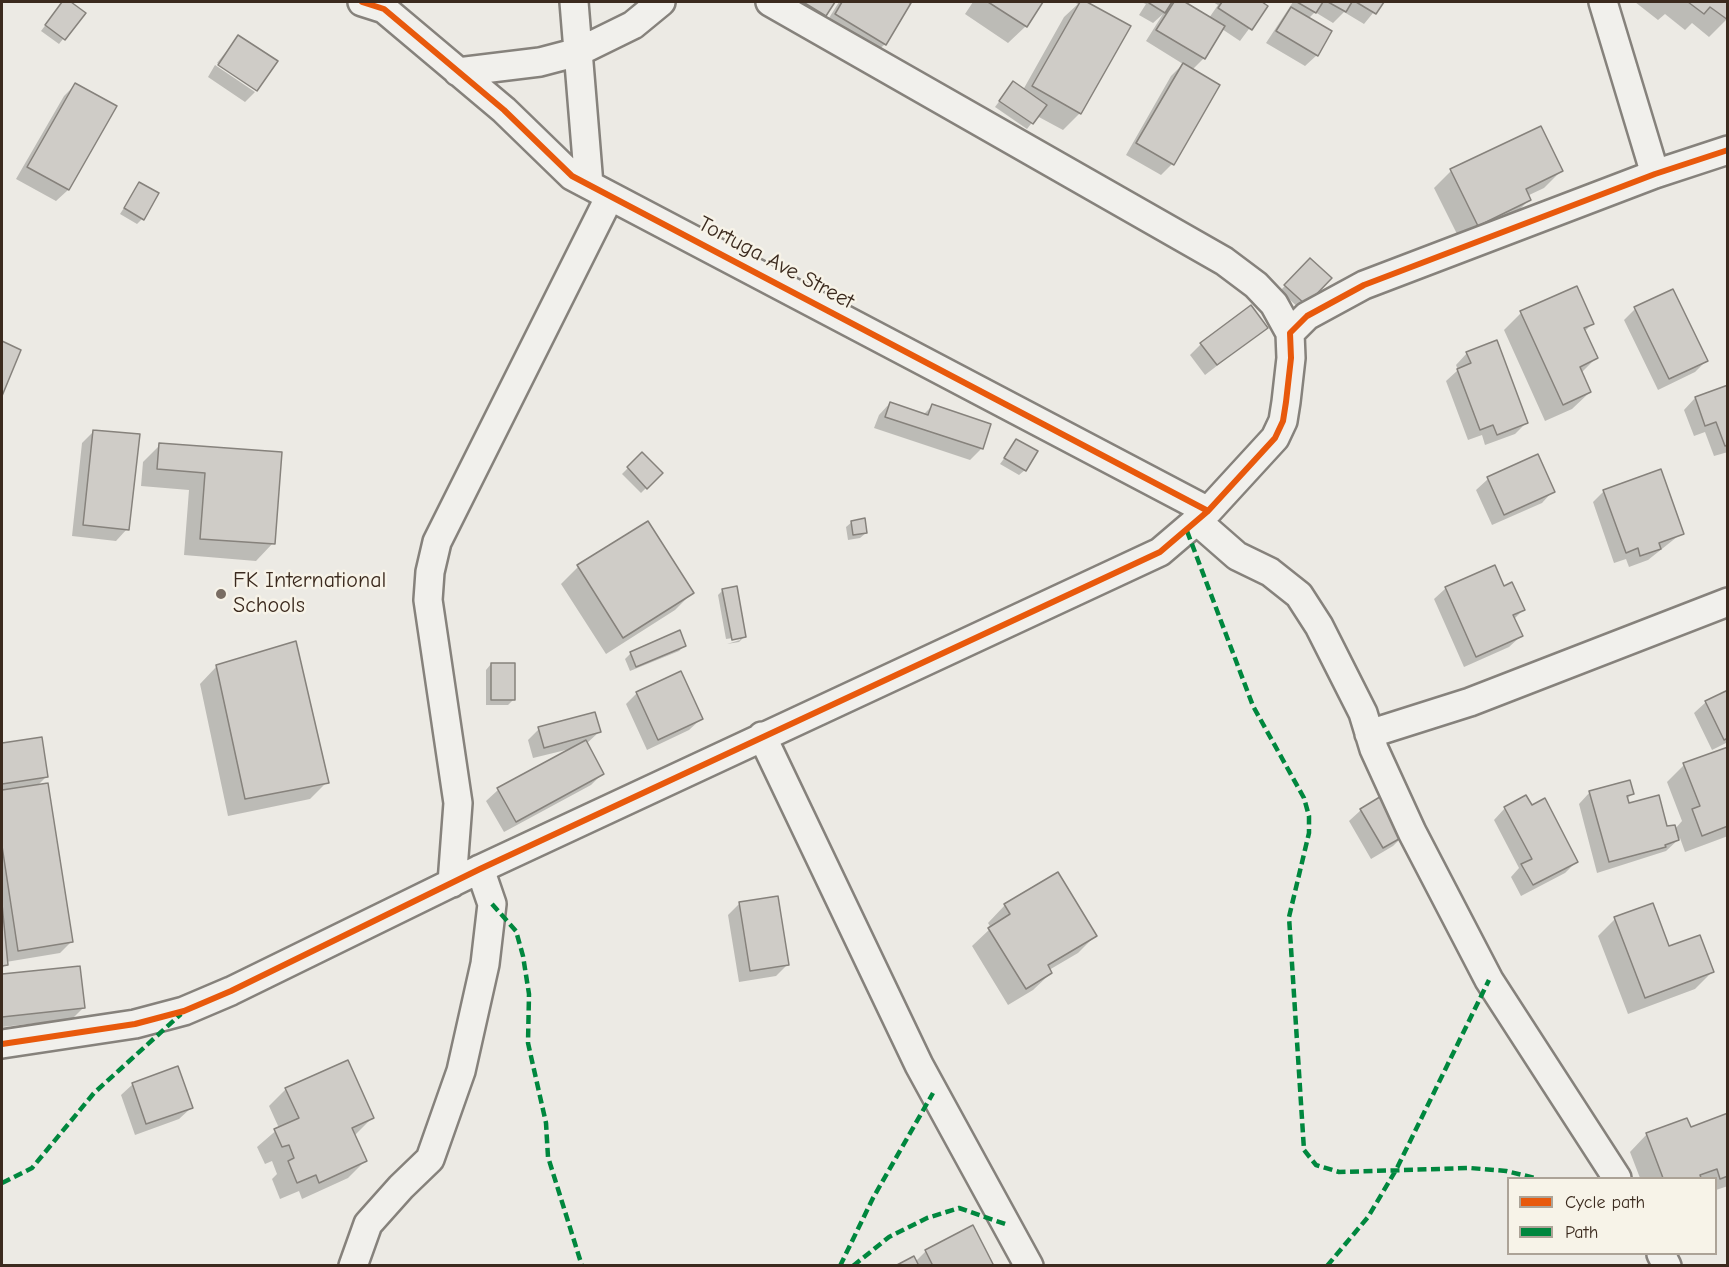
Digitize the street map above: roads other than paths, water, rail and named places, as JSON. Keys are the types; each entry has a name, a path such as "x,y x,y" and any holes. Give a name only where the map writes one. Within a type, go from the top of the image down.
{"street":[{"path":"452,883 458,803 428,600 430,572 437,542 599,191 578,52 574,2"},
{"path":"458,72 540,62 578,52 633,25 661,2"},
{"path":"2,1044 135,1024 184,1011 231,991 480,869 762,736 1160,552 1202,516 1275,438 1280,429 1286,402 1291,358 1290,333 1274,304 1256,285 1224,261 770,2"},
{"path":"1603,2 1655,174"},
{"name":"Tortuga Ave Street","path":"378,4 504,110 572,176 1202,516 1237,556 1270,572 1299,595 1319,626 1363,713 1369,734 1412,832 1490,980 1616,1177"},
{"path":"1290,333 1307,316 1364,285 1655,174 1728,150"},
{"path":"1369,734 1470,702 1728,602"},
{"path":"762,736 924,1074 1029,1266"},
{"path":"353,1266 368,1224 400,1187 430,1159 461,1071 485,964 492,904 480,869"}],"place":[{"name":"FK International Schools","path":"221,594"}]}
